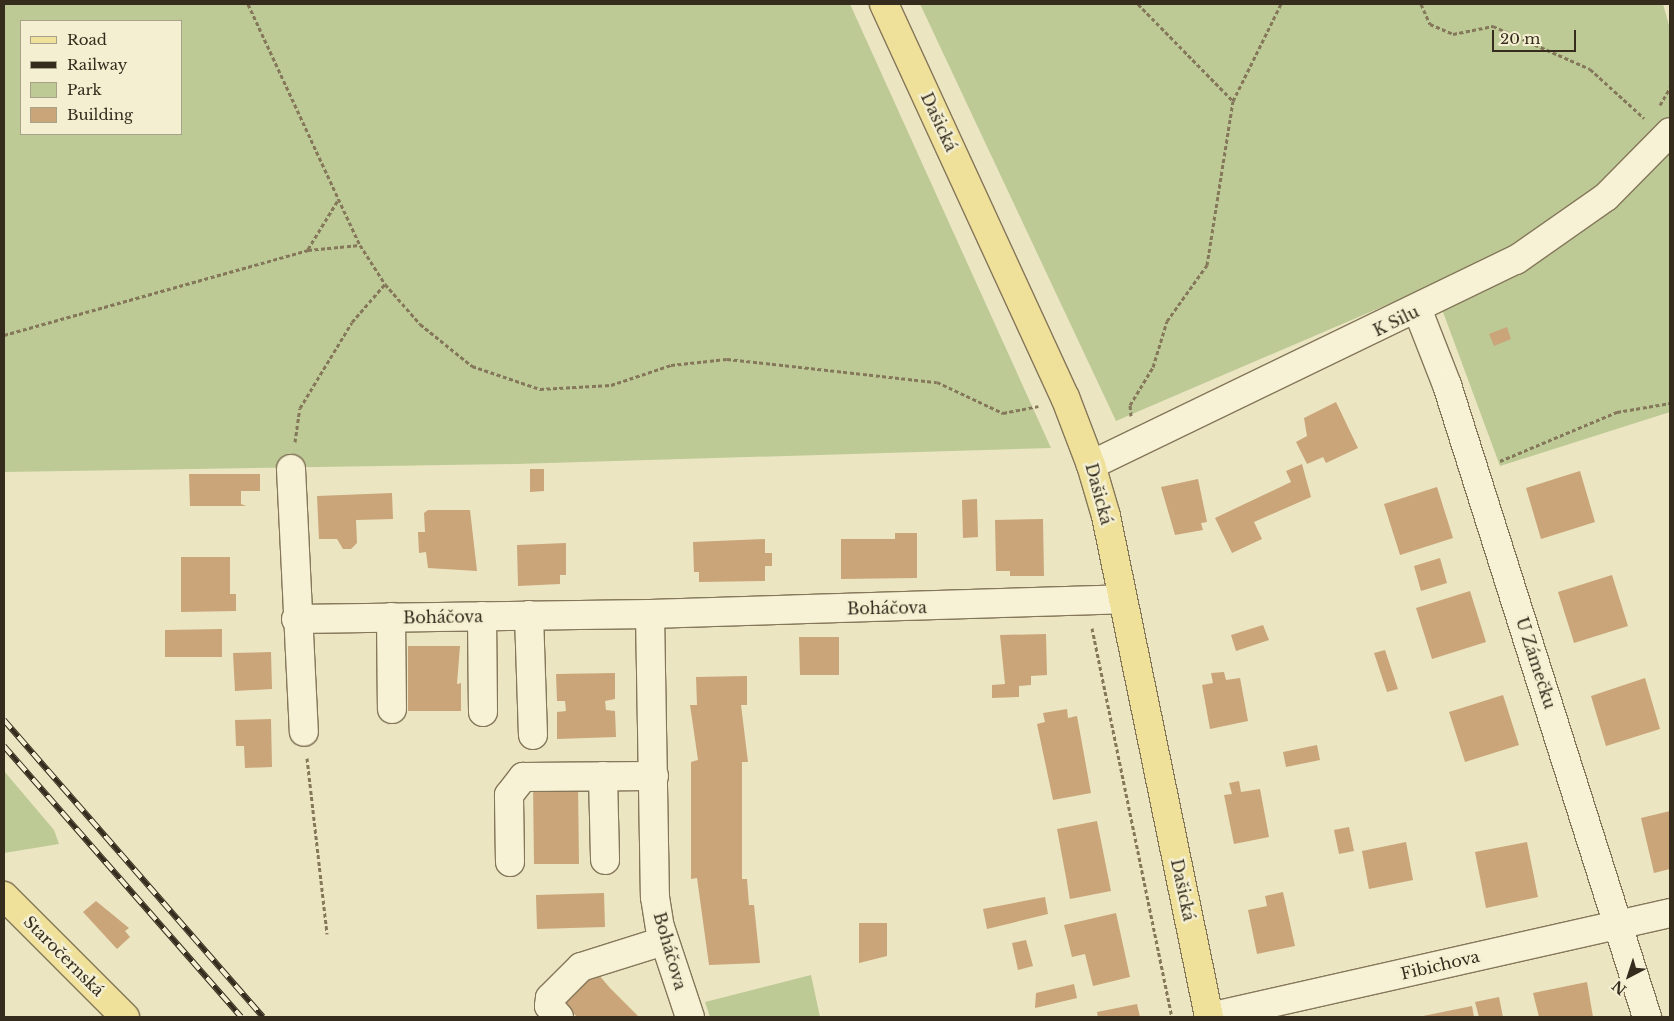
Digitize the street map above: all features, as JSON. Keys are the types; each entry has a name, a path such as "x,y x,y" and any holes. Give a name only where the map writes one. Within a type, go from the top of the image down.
{"main road":[{"name":"Dašická","path":"884,4 1065,397 1092,465 1123,599 1209,1017"},
{"name":"Staročernská","path":"4,896 125,1017"}],"street":[{"name":"K Silu","path":"1092,465 1418,311 1553,237 1627,179 1660,127"},
{"name":"U Zámečku","path":"1418,311 1447,385 1648,1017"},
{"path":"291,469 296,618 304,732"},
{"name":"Boháčova","path":"296,618 650,614 1086,603 1123,599"},
{"name":"Boháčova","path":"650,614 656,897 664,941 690,1017"},
{"path":"482,616 483,712"},
{"path":"529,616 533,735"},
{"path":"391,617 392,709"},
{"path":"510,862 509,795 516,781 530,775 654,776"},
{"path":"603,776 604,860"},
{"name":"Fibichova","path":"1209,1017 1670,913"},
{"path":"558,1017 550,1006 550,998 581,967 664,941"}],"path":[{"path":"248,4 360,245 385,284 420,324 472,366 540,389 611,386 672,365 727,359 937,382 1002,413 1065,397"},
{"path":"1138,4 1233,101"},
{"path":"1132,420 1130,405 1153,368 1166,321 1207,265 1233,101 1281,4"},
{"path":"1421,4 1430,24 1453,34 1493,26 1590,69 1660,127"},
{"path":"308,250 338,200"},
{"path":"4,335 308,250 360,245"},
{"path":"291,469 300,408 352,322 385,284"},
{"path":"1495,463 1617,412 1670,403"},
{"path":"1086,603 1172,1017"},
{"path":"304,732 327,934"}],"green space":[{"path":"4,4 850,4 1051,448 516,464 4,472"},
{"path":"920,4 1663,4 1670,29 1670,412 1500,466 1433,285 1116,421"},
{"path":"4,771 54,830 59,844 4,853"},
{"path":"811,975 820,1017 710,1017 705,1002"}],"building":[{"path":"1507,327 1511,339 1494,346 1489,334"},
{"path":"1336,402 1358,448 1326,463 1323,457 1307,464 1296,442 1307,436 1304,418"},
{"path":"1302,464 1311,497 1254,522 1262,539 1232,553 1215,518 1291,482 1286,471"},
{"path":"530,469 544,469 544,491 530,492"},
{"path":"1580,471 1595,522 1541,539 1526,488"},
{"path":"189,474 260,474 260,491 241,491 241,504 246,506 190,506"},
{"path":"1198,479 1207,522 1201,523 1203,530 1175,535 1161,487"},
{"path":"1437,487 1453,538 1400,555 1384,504"},
{"path":"392,493 393,519 356,520 357,543 351,549 343,549 337,539 319,539 317,496"},
{"path":"977,499 978,537 963,538 962,500"},
{"path":"428,510 470,510 477,571 428,568 426,552 419,553 418,532 425,532 424,513"},
{"path":"1043,519 1044,576 1010,576 1010,571 996,571 995,520"},
{"path":"895,533 917,533 917,578 841,579 841,539 895,539"},
{"path":"765,539 765,553 772,553 772,566 765,566 765,581 699,582 699,572 694,572 693,542"},
{"path":"566,543 566,575 560,575 560,584 518,586 517,545"},
{"path":"181,557 230,557 230,594 236,594 236,611 181,612"},
{"path":"1440,558 1447,583 1421,591 1414,566"},
{"path":"1612,575 1628,626 1574,643 1558,592"},
{"path":"1470,591 1486,642 1432,659 1416,608"},
{"path":"1263,625 1269,640 1236,651 1231,635"},
{"path":"222,629 222,657 165,657 165,630"},
{"path":"1046,634 1047,675 1031,676 1031,685 1019,686 1019,697 992,698 992,685 1005,684 1000,635"},
{"path":"799,637 839,637 839,675 800,675"},
{"path":"408,646 460,646 457,684 461,683 461,711 408,711"},
{"path":"1385,650 1398,689 1387,692 1374,653"},
{"path":"271,652 272,689 235,691 233,653"},
{"path":"1224,672 1226,680 1240,678 1248,721 1210,729 1202,685 1213,683 1211,673"},
{"path":"615,673 615,699 605,701 606,710 615,711 616,737 557,739 557,712 566,711 565,701 557,701 556,674"},
{"path":"747,676 747,705 741,705 748,762 742,762 742,879 747,879 749,905 754,905 760,963 709,965 697,878 691,879 691,762 698,760 690,705 697,705 696,677"},
{"path":"1645,678 1660,729 1606,746 1591,696"},
{"path":"1503,695 1519,745 1465,762 1449,712"},
{"path":"1067,709 1068,718 1077,716 1091,793 1053,800 1037,724 1045,722 1043,713"},
{"path":"271,719 272,767 245,768 244,746 236,746 235,720"},
{"path":"1317,745 1320,760 1286,767 1283,752"},
{"path":"1239,781 1241,792 1260,789 1269,837 1234,844 1224,795 1232,794 1229,783"},
{"path":"578,782 579,864 534,864 533,783"},
{"path":"1670,811 1670,869 1654,873 1641,818"},
{"path":"1097,821 1111,891 1070,899 1057,829"},
{"path":"1349,827 1354,851 1339,854 1334,830"},
{"path":"1406,842 1413,880 1369,889 1362,851"},
{"path":"1527,842 1538,897 1486,908 1475,852"},
{"path":"1283,892 1295,946 1257,954 1248,910 1267,906 1265,896"},
{"path":"604,893 605,927 537,929 536,895"},
{"path":"1045,897 1048,914 987,929 983,909"},
{"path":"96,901 129,928 125,931 130,937 117,949 83,912"},
{"path":"1116,913 1130,977 1093,986 1085,954 1072,957 1064,925"},
{"path":"859,923 887,923 887,956 859,963"},
{"path":"1026,940 1033,966 1018,970 1012,943"},
{"path":"592,967 639,1017 577,1017 559,998"},
{"path":"1587,982 1593,1017 1539,1017 1533,993"},
{"path":"1074,984 1077,998 1035,1008 1036,993"},
{"path":"1499,997 1503,1017 1479,1017 1475,1002"},
{"path":"1137,1004 1140,1017 1098,1017 1097,1012"},
{"path":"1472,1006 1474,1017 1423,1017 1423,1016"}],"railway":[{"path":"4,720 263,1017"},
{"path":"4,746 241,1017"}]}
